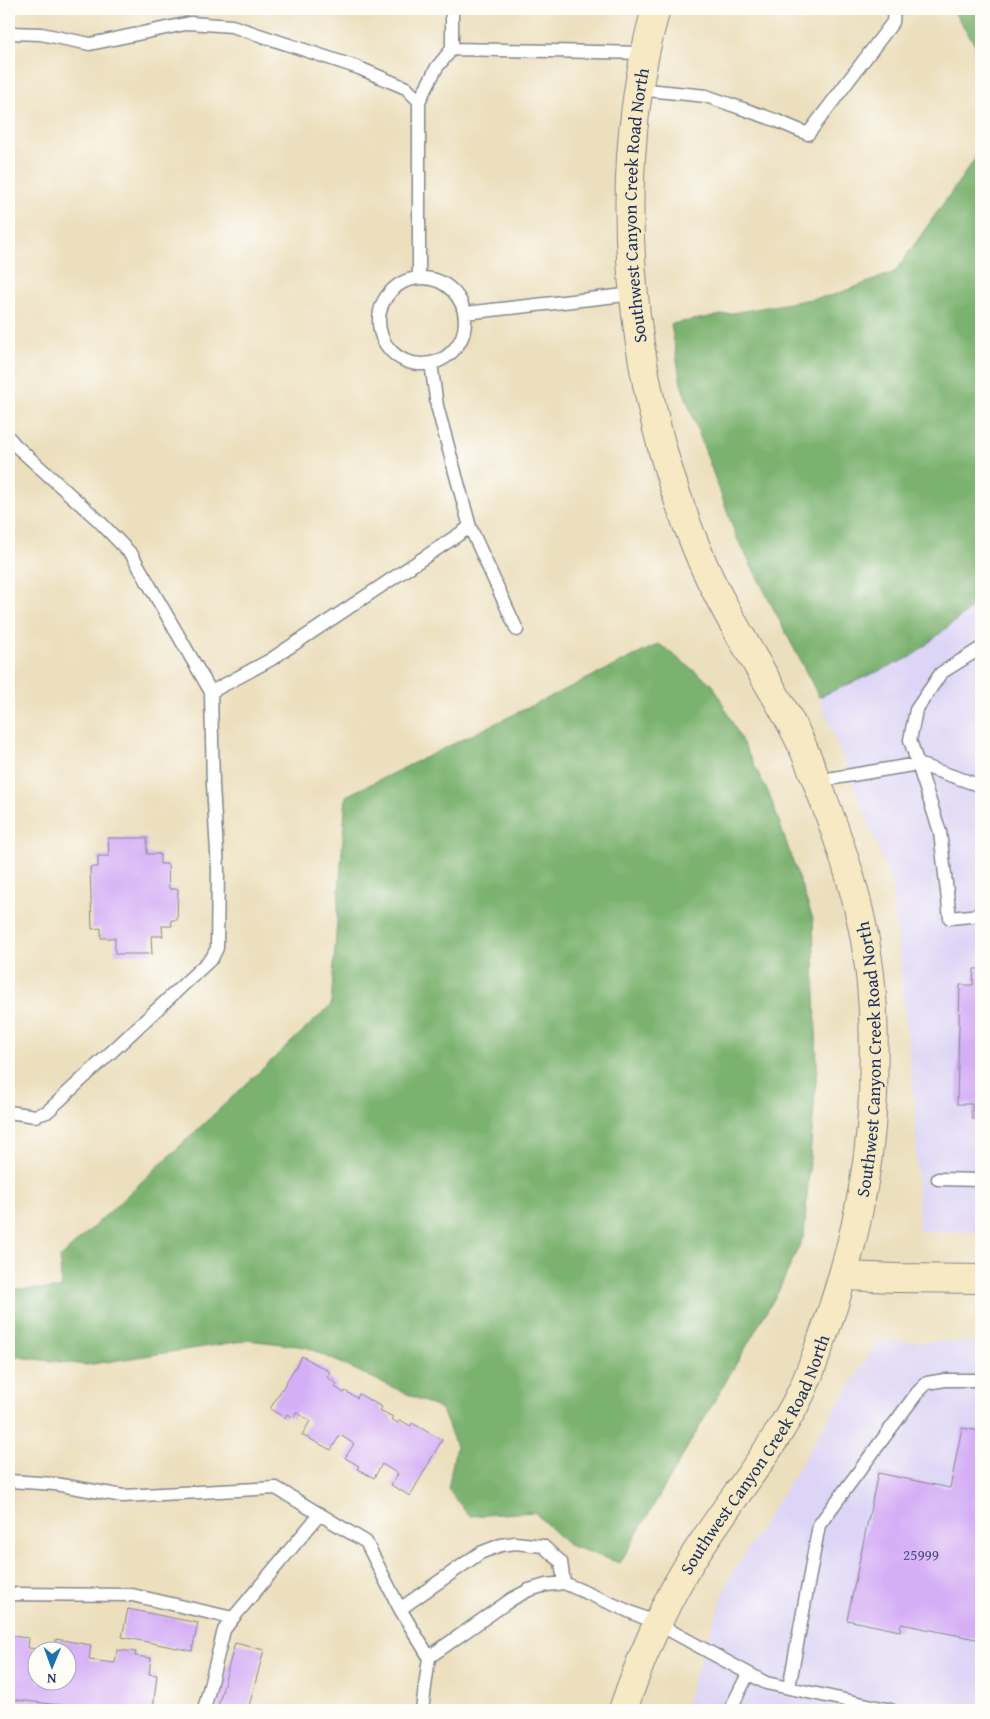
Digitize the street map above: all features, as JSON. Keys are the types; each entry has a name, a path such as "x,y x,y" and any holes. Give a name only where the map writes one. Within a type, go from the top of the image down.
{"main road":[{"name":"Southwest Canyon Creek Road North","path":"623,1710 634,1678 658,1624 685,1571 748,1479 802,1392 834,1308 843,1276 856,1223 868,1149 873,1103 872,998 869,963 864,932 843,852 794,730 723,604 698,552 668,470 651,404 638,331 634,294 631,260 630,186 633,130 638,89 656,9"},
{"path":"843,1276 981,1279"}],"lane":[{"path":"419,278 419,101 437,67 452,49 452,9"},
{"path":"638,89 706,96 808,134 893,22 894,9"},
{"path":"9,33 41,34 90,44 190,23 232,26 359,68 406,88 419,101"},
{"path":"452,49 645,53"},
{"path":"419,278 432,278 443,283 461,301 464,313 465,326 461,339 454,350 444,358 431,363 403,360 388,346 380,327 380,313 385,299 405,281 419,278"},
{"path":"464,313 634,294"},
{"path":"431,363 437,406 470,527 517,630"},
{"path":"9,438 132,554 211,692 212,785 218,870 217,948 212,958 46,1112 35,1116 9,1112"},
{"path":"211,692 270,660 470,527"},
{"path":"981,648 941,673 916,710 910,740 940,832 950,918 981,915"},
{"path":"816,781 918,764 981,786"},
{"path":"938,1179 981,1180"},
{"path":"789,1688 819,1525 917,1393 927,1383 945,1380 981,1380"},
{"path":"9,1481 55,1484 123,1496 276,1488 366,1542 400,1609 429,1657 422,1710"},
{"path":"204,1710 224,1630 320,1514"},
{"path":"400,1609 480,1553 502,1545 515,1543 543,1546 561,1562 564,1583"},
{"path":"429,1657 512,1599 529,1590 546,1585 564,1583 658,1624 766,1683 891,1710"},
{"path":"9,1594 132,1595 233,1618"},
{"path":"730,1710 748,1674"}],"shaded area":[{"path":"981,600 981,1232 919,1231 915,1106 891,880 819,697 911,657"},
{"path":"878,1341 981,1342 981,1710 683,1710 729,1579"}],"green space":[{"path":"952,9 981,9 981,54"},
{"path":"981,150 981,600 911,657 819,697 736,536 681,384 671,324 834,295 895,272"},
{"path":"659,644 713,685 770,796 813,919 817,1066 804,1235 778,1292 620,1563 568,1545 534,1512 469,1516 448,1489 456,1446 442,1410 306,1347 249,1340 86,1365 9,1356 9,1289 61,1289 60,1258 331,1005 346,796"}],"building":[{"path":"108,838 147,838 147,854 160,854 160,864 168,864 169,889 178,889 177,920 171,920 172,926 162,926 163,936 151,936 152,954 115,954 115,938 101,938 101,928 92,929 90,867 98,867 98,856 109,856"},
{"path":"974,969 981,969 981,1119 972,1119 972,1104 957,1104 960,985 973,985"},
{"path":"302,1356 330,1372 327,1377 337,1384 335,1387 344,1393 345,1391 357,1398 359,1394 382,1407 380,1410 393,1417 391,1419 398,1423 400,1420 411,1426 412,1423 442,1440 410,1496 391,1485 398,1474 382,1464 374,1478 357,1469 359,1466 345,1458 354,1444 340,1435 331,1450 302,1435 310,1421 296,1412 294,1418 287,1414 285,1418 270,1409"},
{"path":"962,1428 981,1431 981,1640 901,1624 900,1631 847,1620 878,1473 950,1488"},
{"path":"128,1609 198,1623 192,1651 122,1637"},
{"path":"12,1636 29,1638 28,1692 78,1692 78,1643 91,1645 89,1660 115,1663 117,1650 136,1652 135,1656 151,1658 149,1674 157,1675 153,1710 102,1710 9,1699 9,1643 11,1643"},
{"path":"56,1639 74,1642 56,1642"},
{"path":"235,1643 264,1650 248,1710 217,1710"}]}
